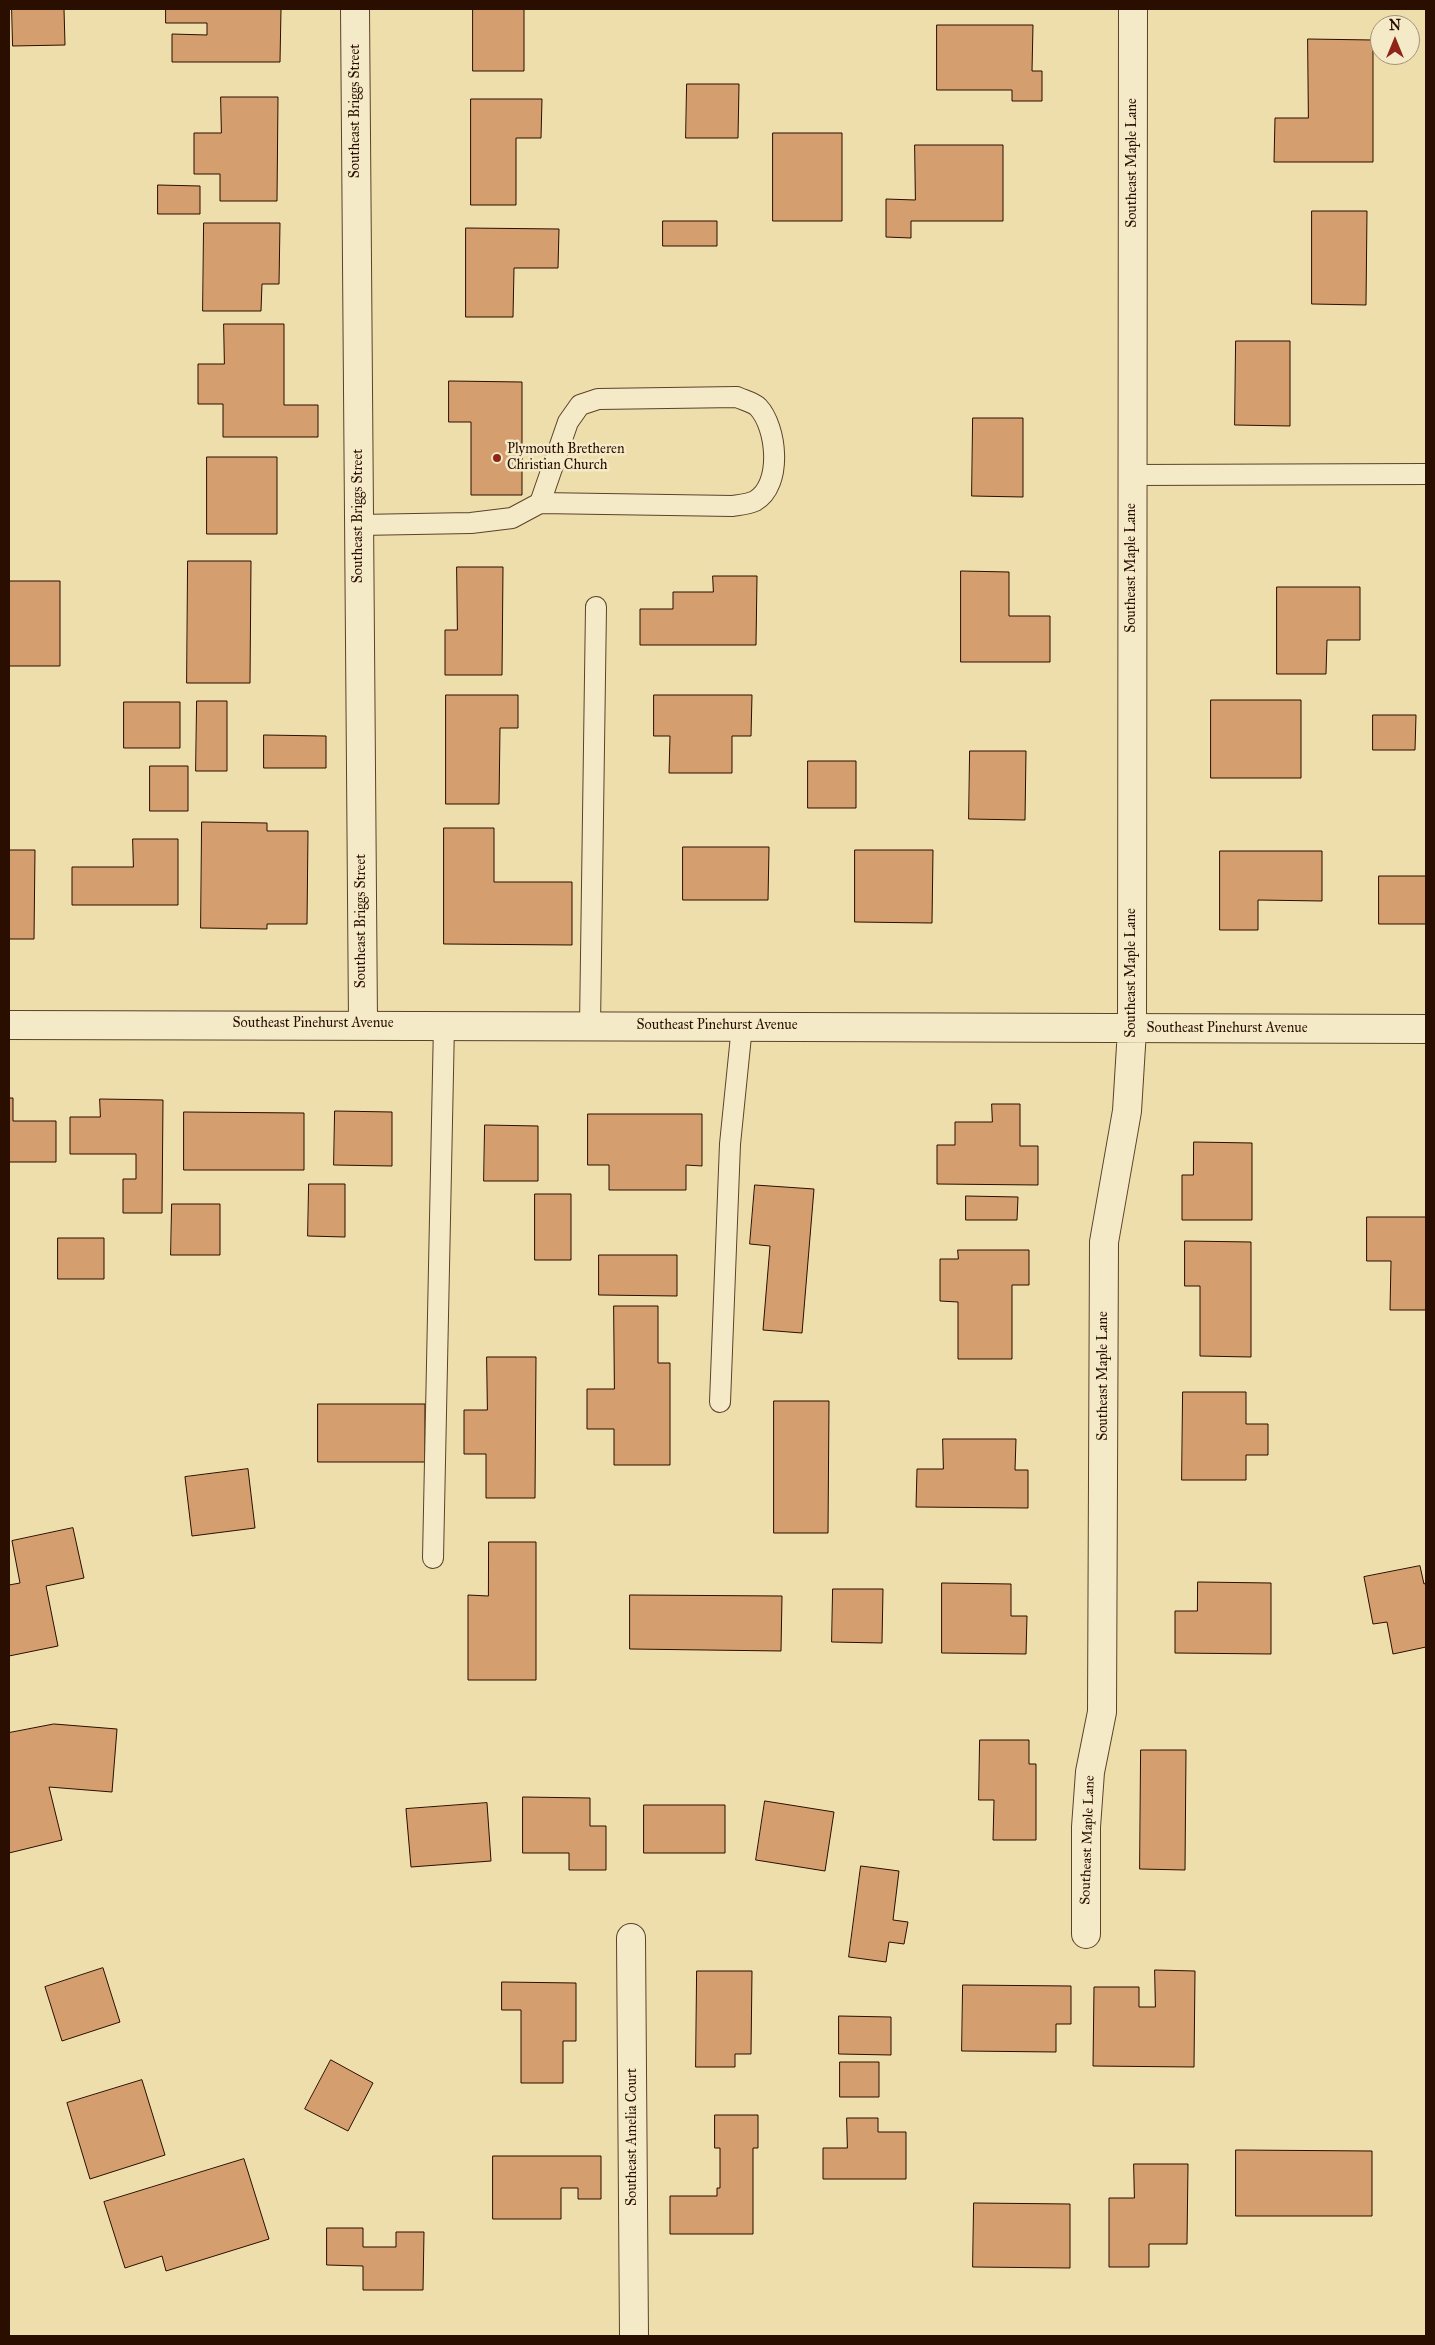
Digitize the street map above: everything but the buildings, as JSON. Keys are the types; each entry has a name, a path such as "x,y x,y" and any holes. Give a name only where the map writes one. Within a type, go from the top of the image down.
{"street":[{"name":"Southeast Briggs Street","path":"355,9 363,1023"},
{"name":"Southeast Maple Lane","path":"1086,1934 1086,1827 1090,1781 1102,1712 1104,1242 1127,1111 1132,1030 1133,9"},
{"name":"Southeast Pinehurst Avenue","path":"9,1025 363,1023 1132,1030 1426,1029"},
{"name":"Southeast Amelia Court","path":"631,1938 634,2336"}],"lane":[{"path":"359,525 472,523 512,518 540,503 733,506 755,501 769,488 775,460 771,428 757,406 737,397 598,399 580,405 568,422 540,503"},
{"path":"1132,475 1426,474"},
{"path":"590,1025 596,607"},
{"path":"433,1558 444,1024"},
{"path":"720,1402 730,1144 742,1026"}],"place":[{"name":"Plymouth Bretheren Christian Church","path":"497,458"}]}
